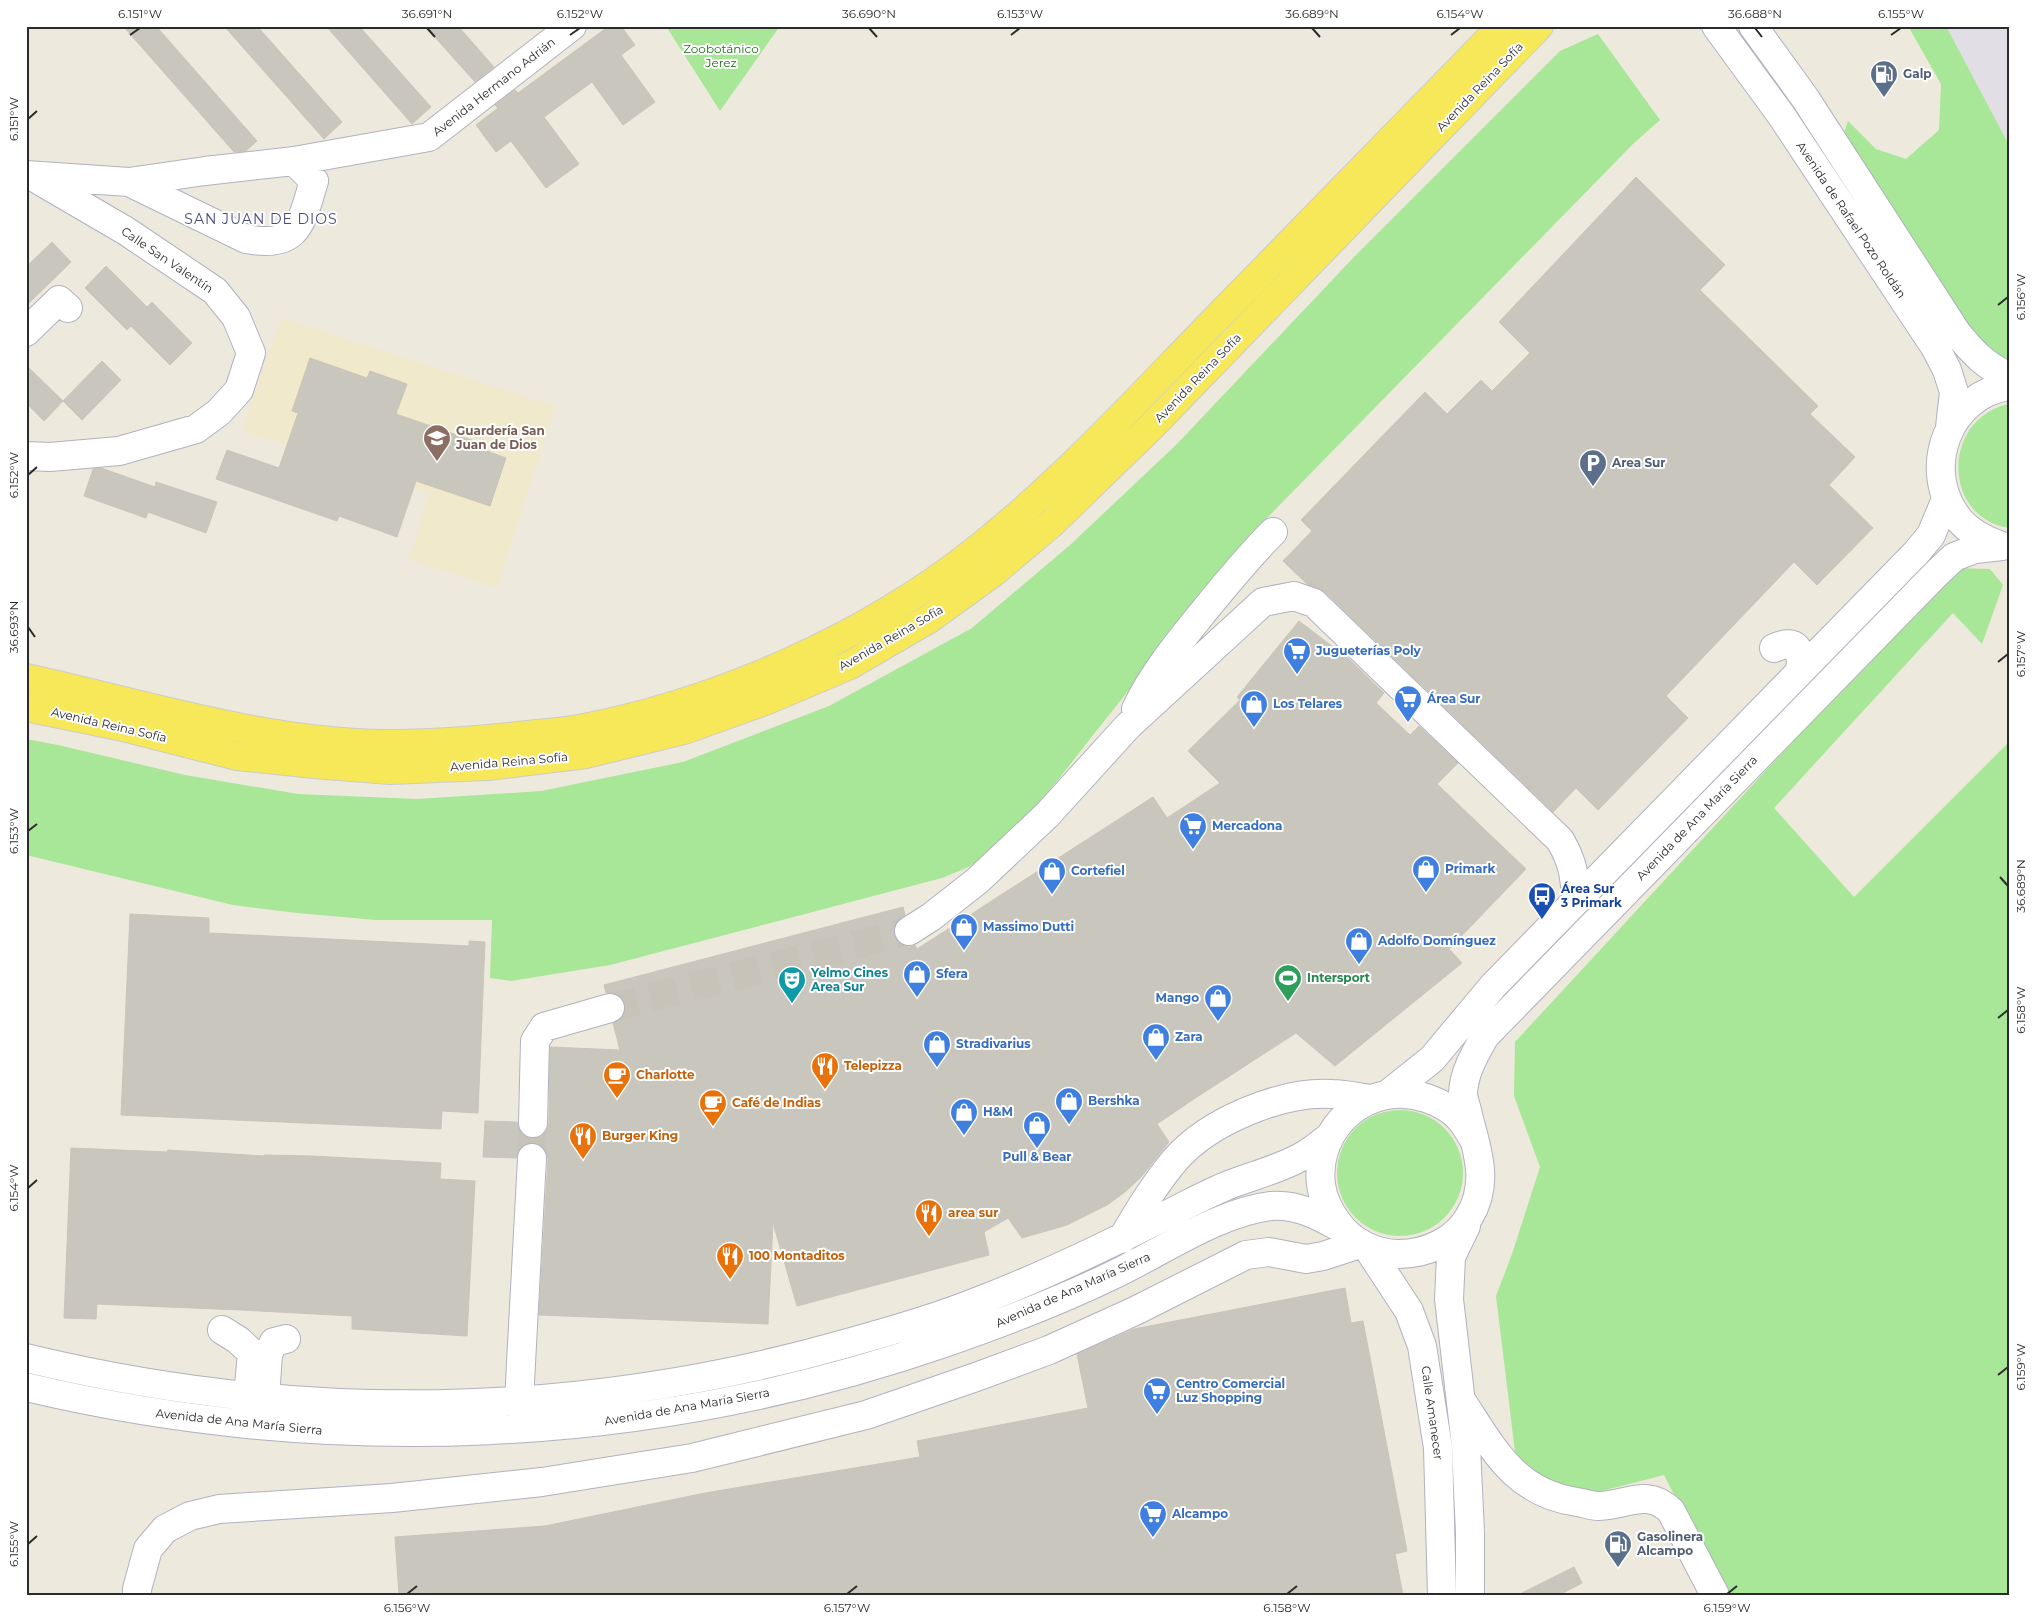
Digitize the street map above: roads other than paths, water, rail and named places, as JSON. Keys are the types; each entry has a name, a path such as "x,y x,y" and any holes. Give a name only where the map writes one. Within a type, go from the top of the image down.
{"main road":[{"name":"Avenida Reina Sofía","path":"26,678 242,729 311,739 386,744 484,740 578,729 674,705 753,678 834,640 914,596 974,552 1033,503 1130,407 1502,26"},
{"name":"Avenida Reina Sofía","path":"26,707 123,727 238,756 390,770 488,766 586,754 684,730 765,701 850,665 929,619 994,572 1052,523 1164,413 1539,26"}],"street":[{"name":"Avenida Hermano Adrián","path":"29,176 129,182 206,170 294,161 429,137 572,26"},
{"path":"1753,26 1804,98 1957,333 1974,354 1991,368 2009,377"},
{"name":"Avenida de Rafael Pozo Roldán","path":"1731,31 1781,114 1935,347 1947,370 1954,392 1950,427"},
{"name":"Avenida Hermano Adrián","path":"129,182 246,240 264,243 280,241 294,232 302,219 314,181 294,161"},
{"name":"Calle San Valentín","path":"26,456 60,456 119,451 196,429 219,412 239,390 251,353 236,317 215,291 126,231 29,176"},
{"path":"26,332 59,300 68,308"},
{"path":"2005,546 1984,539 1968,529 1956,515 1946,499 1941,481 1940,462 1943,444 1950,427 1960,412 1974,400 1989,391 2009,386"},
{"name":"Avenida de Ana María Sierra","path":"1356,1240 1328,1208 1321,1185 1321,1161 1329,1137 1339,1122 1353,1108 1378,1096 1432,1059 1493,986 1916,553 1931,535 1946,499"},
{"path":"1128,726 1148,684 1191,626 1246,559 1272,532"},
{"name":"Avenida de Ana María Sierra","path":"26,1387 73,1398 151,1412 255,1426 327,1431 474,1432 599,1422 742,1400 824,1380 906,1356 992,1326 1054,1301 1113,1275 1240,1212 1275,1206 1307,1210 1356,1240 1389,1254 1412,1254 1434,1248 1454,1235 1469,1218 1478,1200 1482,1180 1481,1161 1463,1093 1469,1066 1484,1036 1954,556 1975,548 2005,546"},
{"path":"909,931 931,917 976,881 1012,848 1047,815 1128,726 1263,602 1294,596 1314,603 1560,840 1570,857 1575,875 1576,901"},
{"path":"1790,623 1809,634 1837,634"},
{"path":"1774,648 1784,644 1796,647 1802,659 1800,671"},
{"path":"534,1123 535,1041 544,1027 610,1008"},
{"path":"1122,1239 1154,1188 1176,1159 1214,1128 1250,1109 1304,1096 1331,1094 1378,1096"},
{"name":"Avenida de Ana María Sierra","path":"1378,1096 1414,1094 1439,1103 1460,1119 1475,1142"},
{"name":"Avenida de Ana María Sierra","path":"26,1358 81,1371 150,1383 257,1397 374,1405 424,1406 520,1401 594,1394 676,1383 736,1372 814,1353 895,1330 981,1300 1042,1276 1122,1239 1228,1185 1278,1168 1303,1156 1329,1137"},
{"path":"520,1401 532,1158"},
{"path":"1469,1218 1451,1257 1449,1298 1466,1446 1470,1533 1470,1595"},
{"path":"137,1595 137,1588 148,1549 165,1529 190,1516 219,1509 392,1498 542,1482 692,1458 866,1415 976,1377 1058,1346 1135,1311 1246,1256 1269,1252 1306,1259 1323,1256 1356,1240"},
{"name":"Calle Amanecer","path":"1356,1240 1409,1311 1422,1346 1438,1448 1442,1595"},
{"path":"222,1330 238,1340 252,1353 257,1397"},
{"path":"257,1397 268,1354 274,1342 286,1339"},
{"path":"1460,1397 1495,1451 1511,1471 1533,1488 1558,1499 1599,1506 1648,1498 1662,1501 1671,1511 1715,1595"}],"tunnel":[{"path":"610,1008 909,931"},
{"path":"532,1158 533,1123"}],"place":[{"name":"Galp","path":"1884,98"},
{"name":"Guardería San Juan de Dios","path":"437,462"},
{"name":"Area Sur","path":"1593,487"},
{"name":"Jugueterías Poly","path":"1297,675"},
{"name":"Área Sur","path":"1408,723"},
{"name":"Los Telares","path":"1254,728"},
{"name":"Mercadona","path":"1193,850"},
{"name":"Primark","path":"1426,893"},
{"name":"Cortefiel","path":"1052,895"},
{"name":"Área Sur 3 Primark","path":"1542,920"},
{"name":"Massimo Dutti","path":"964,951"},
{"name":"Adolfo Domínguez","path":"1359,965"},
{"name":"Sfera","path":"917,998"},
{"name":"Intersport","path":"1288,1002"},
{"name":"Yelmo Cines Area Sur","path":"792,1004"},
{"name":"Mango","path":"1218,1022"},
{"name":"Zara","path":"1156,1061"},
{"name":"Stradivarius","path":"937,1068"},
{"name":"Telepizza","path":"825,1090"},
{"name":"Charlotte","path":"617,1099"},
{"name":"Bershka","path":"1069,1125"},
{"name":"Café de Indias","path":"713,1127"},
{"name":"H&M","path":"964,1136"},
{"name":"Pull & Bear","path":"1037,1149"},
{"name":"Burger King","path":"583,1160"},
{"name":"area sur","path":"929,1237"},
{"name":"100 Montaditos","path":"730,1280"},
{"name":"Centro Comercial Luz Shopping","path":"1157,1415"},
{"name":"Alcampo","path":"1153,1538"},
{"name":"Gasolinera Alcampo","path":"1618,1568"}],"district":[{"name":"SAN JUAN DE DIOS","path":"261,219"}],"park label":[{"name":"Zoobotánico Jerez","path":"721,56"}]}
